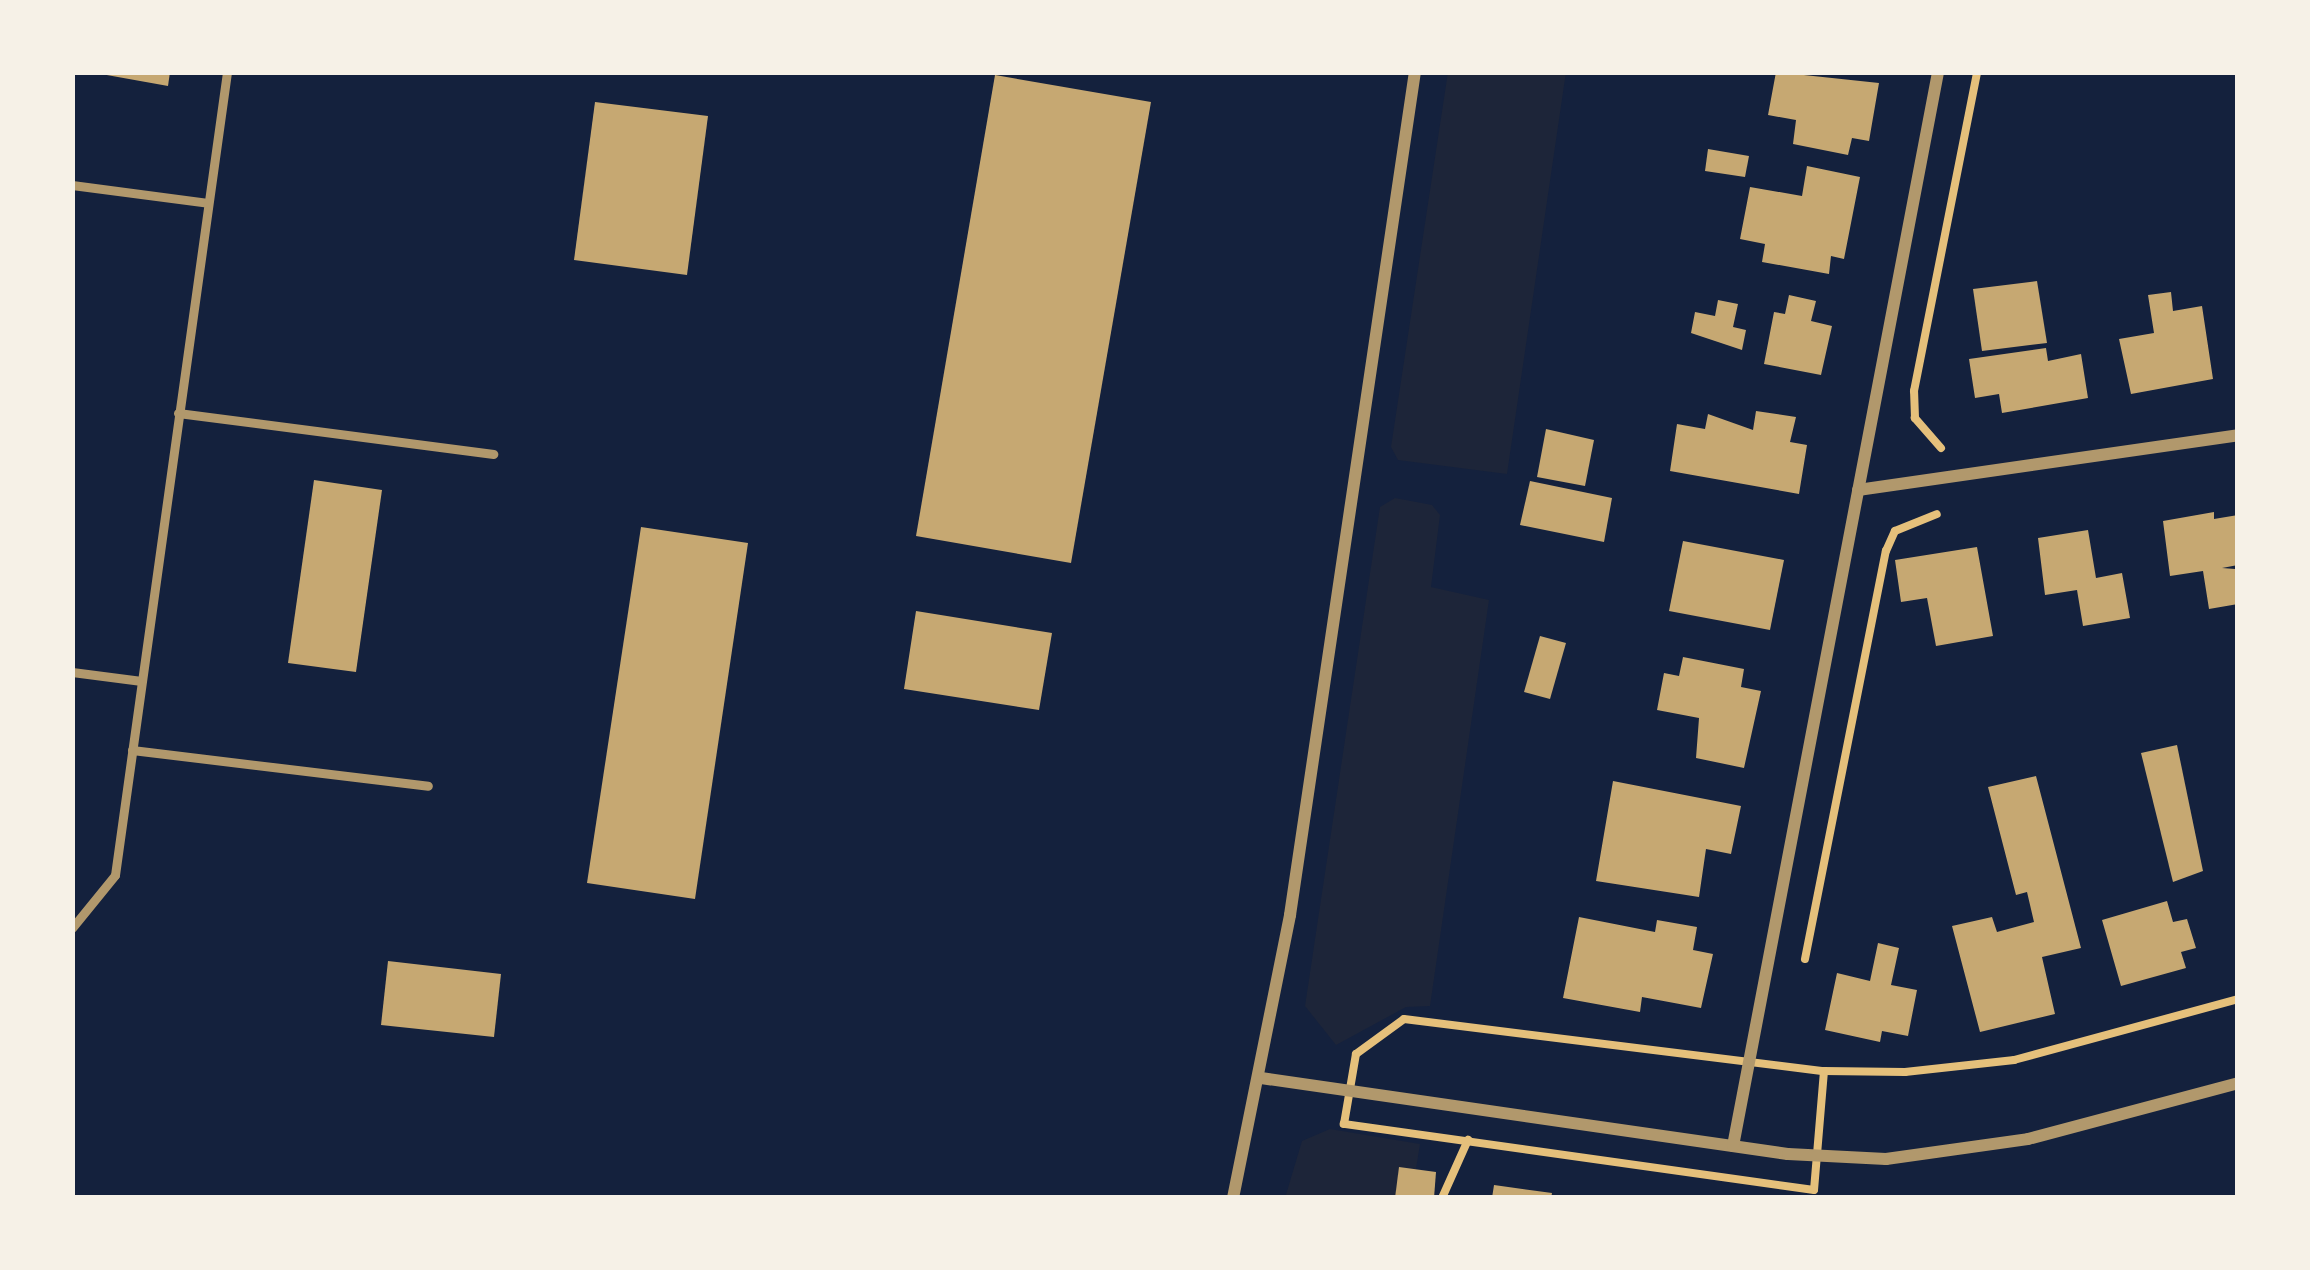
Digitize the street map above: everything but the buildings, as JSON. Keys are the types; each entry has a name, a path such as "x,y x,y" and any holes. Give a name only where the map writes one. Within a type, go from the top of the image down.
{"street":[{"path":"1233,1198 1261,1078 1415,72"},
{"path":"1732,1146 1938,72"},
{"path":"1858,490 2238,435"},
{"path":"1261,1078 1844,1159 1952,1154 2238,1083"}],"lane":[{"path":"72,928 115,875 227,72"},
{"path":"72,184 208,203"},
{"path":"178,412 494,454"},
{"path":"72,672 141,681"},
{"path":"132,750 428,786"}],"path":[{"path":"1948,452 1915,418 1914,391 1977,72"},
{"path":"1802,972 1886,551 1895,531 1946,513"},
{"path":"1824,1071 1905,1072 2014,1060 2238,999"},
{"path":"1784,1066 1789,1042"},
{"path":"1442,1198 1468,1140"}],"shaded area":[{"path":"1448,72 1566,72 1507,474 1398,460 1391,447"},
{"path":"1395,498 1432,505 1440,515 1431,587 1489,600 1430,1006 1406,1007 1336,1045 1305,1006 1380,507"},
{"path":"1330,1129 1420,1144 1416,1169 1395,1198 1285,1198 1302,1141"}]}
